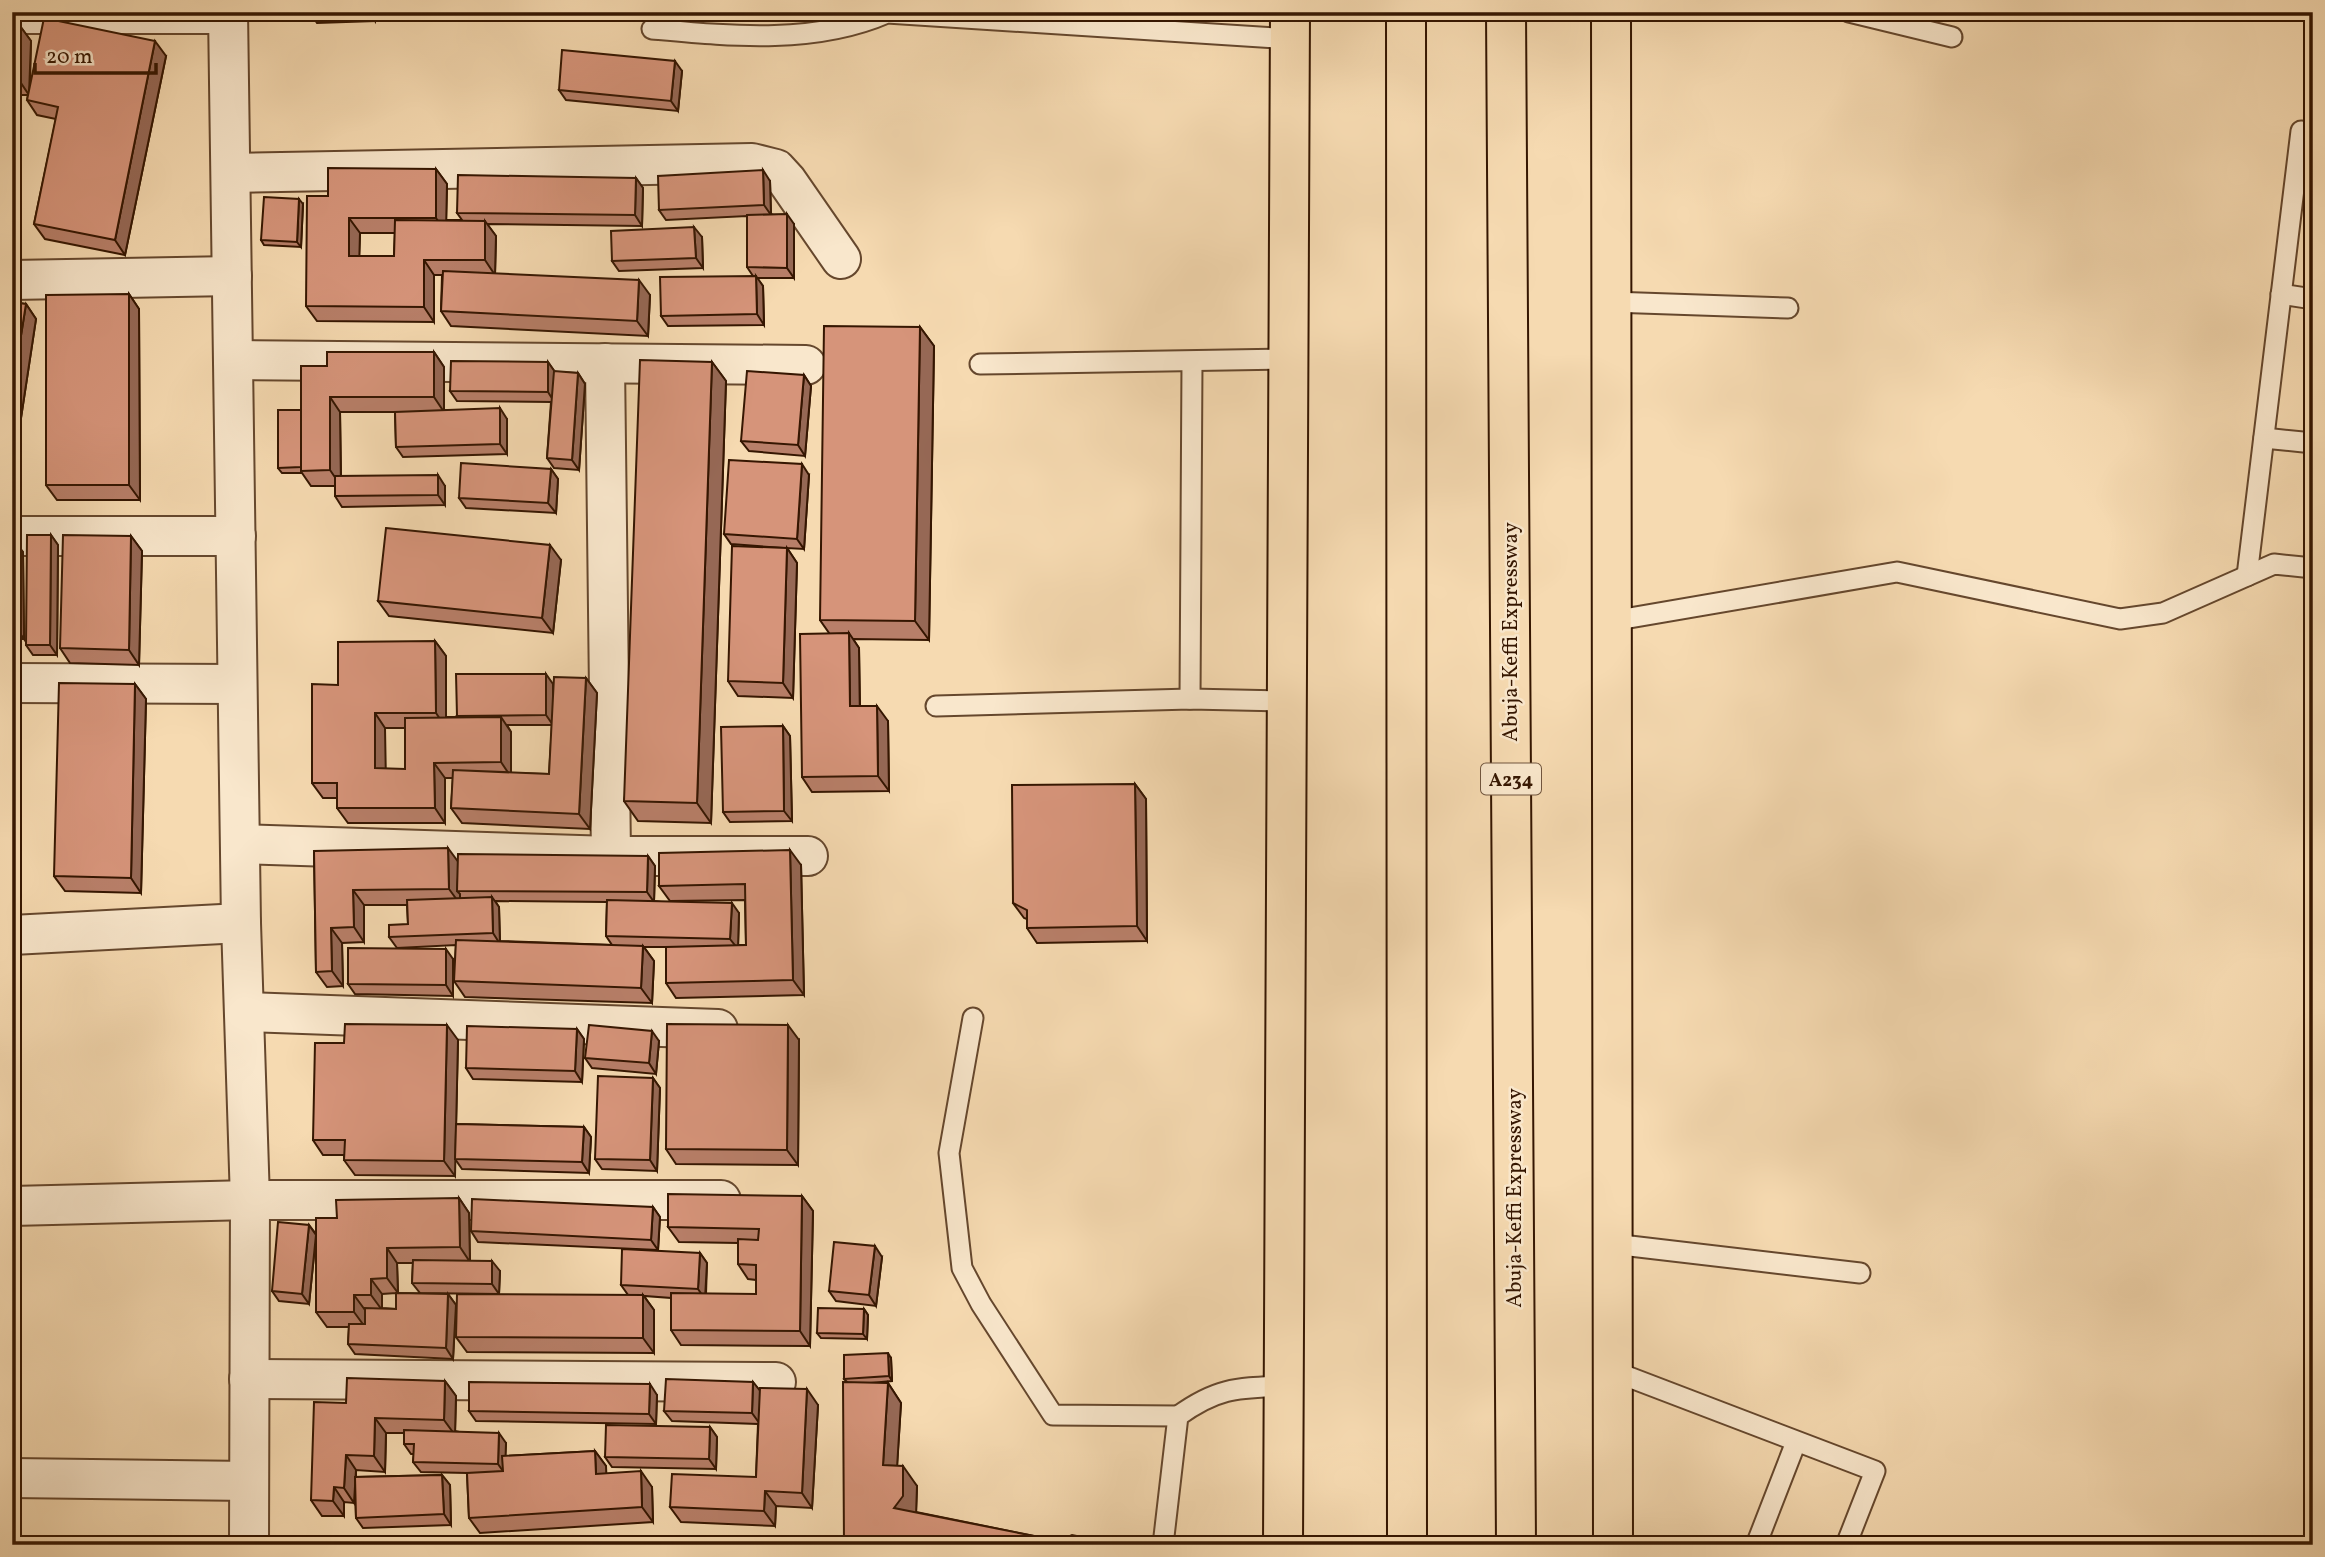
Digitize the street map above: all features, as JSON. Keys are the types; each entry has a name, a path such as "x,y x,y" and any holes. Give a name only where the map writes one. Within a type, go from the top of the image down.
{"main road":[{"path":"1406,12 1407,1545"},
{"name":"Abuja-Keffi Expressway","path":"1506,12 1516,1545"},
{"path":"1611,12 1613,1545"},
{"path":"1283,1545 1290,26"}],"street":[{"path":"12,14 228,13 241,923 250,1200 248,1545"},
{"path":"231,173 752,163 776,169 841,259"},
{"path":"12,280 232,275"},
{"path":"233,360 806,365"},
{"path":"605,363 611,856"},
{"path":"12,536 236,536"},
{"path":"12,682 237,684"},
{"path":"241,844 611,856 808,856"},
{"path":"12,935 241,923"},
{"path":"244,1012 749,1030"},
{"path":"12,1206 250,1200 762,1199"},
{"path":"249,1379 776,1382"},
{"path":"12,1478 249,1481"}],"lane":[{"path":"1849,12 1952,37"},
{"path":"652,29 751,38 848,26 887,13 1290,26"},
{"path":"2247,576 2301,131"},
{"path":"2281,295 2313,299"},
{"path":"1611,302 1788,308"},
{"path":"980,364 1192,363 1288,359"},
{"path":"1191,699 1192,363"},
{"path":"2264,438 2313,443"},
{"path":"1612,621 1897,572 2120,619 2163,613 2274,564 2313,568"},
{"path":"936,706 1191,699 1286,701"},
{"path":"973,1017 949,1153 962,1268 981,1304 1053,1415 1178,1416 1205,1397 1239,1387 1283,1386"},
{"path":"1613,1244 1860,1273"},
{"path":"1613,1371 1875,1471 1846,1545"},
{"path":"1163,1545 1178,1416"},
{"path":"1756,1545 1796,1442"}],"building":[{"path":"44,18 155,41 115,240 34,224 58,107 27,100"},
{"path":"12,26 20,26 19,80 12,80"},
{"path":"562,50 675,61 671,101 559,90"},
{"path":"328,168 436,169 436,218 349,218 349,256 394,256 395,220 485,221 485,260 424,260 424,307 306,306 307,196 328,196"},
{"path":"763,170 764,205 659,210 658,176"},
{"path":"458,175 636,178 635,215 457,213"},
{"path":"264,197 299,199 297,242 261,240"},
{"path":"787,214 787,268 747,267 747,215"},
{"path":"694,227 696,258 612,261 611,231"},
{"path":"443,271 639,280 637,321 441,311"},
{"path":"756,276 757,314 661,316 660,277"},
{"path":"129,294 129,485 46,485 46,295"},
{"path":"12,302 26,304 12,392"},
{"path":"824,326 920,327 915,621 820,620"},
{"path":"327,352 434,352 434,397 330,397 330,470 301,471 301,366 327,366"},
{"path":"640,360 712,362 697,803 624,801"},
{"path":"451,361 548,362 548,392 450,391"},
{"path":"554,371 578,373 572,460 547,458"},
{"path":"747,371 804,375 798,445 741,441"},
{"path":"500,408 500,444 396,447 395,412"},
{"path":"278,410 301,410 301,467 278,468"},
{"path":"729,460 802,464 797,539 724,534"},
{"path":"461,463 551,469 548,503 459,498"},
{"path":"438,475 438,495 335,496 335,476"},
{"path":"386,528 550,545 542,618 378,601"},
{"path":"27,535 51,535 50,645 26,645"},
{"path":"63,535 131,536 129,650 60,648"},
{"path":"12,542 15,542 17,629 12,629"},
{"path":"732,546 787,548 783,683 728,681"},
{"path":"849,633 850,706 877,706 878,776 802,777 800,634"},
{"path":"435,641 436,713 375,713 375,768 405,769 405,718 501,717 501,762 434,763 435,808 337,808 337,783 312,783 312,684 338,685 338,642"},
{"path":"456,674 546,674 546,715 457,716"},
{"path":"554,677 586,678 579,814 451,808 453,770 549,774"},
{"path":"59,683 135,684 131,878 54,876"},
{"path":"783,726 784,811 723,812 721,727"},
{"path":"1135,784 1137,926 1027,928 1027,910 1013,903 1012,785"},
{"path":"448,848 449,889 353,890 354,927 331,928 332,971 316,972 314,851"},
{"path":"790,850 793,980 666,983 666,947 746,945 745,884 659,886 659,853"},
{"path":"458,854 648,856 647,892 457,891"},
{"path":"492,897 493,933 389,937 389,925 408,924 407,900"},
{"path":"607,900 732,903 730,939 606,936"},
{"path":"456,940 643,946 641,988 454,981"},
{"path":"348,948 446,949 446,985 348,984"},
{"path":"345,1024 447,1025 444,1161 344,1160 345,1140 313,1140 315,1043 344,1043"},
{"path":"667,1024 788,1025 787,1150 666,1149"},
{"path":"589,1025 652,1031 649,1063 585,1058"},
{"path":"467,1026 577,1029 575,1071 466,1068"},
{"path":"598,1076 653,1078 650,1160 595,1159"},
{"path":"456,1124 584,1127 582,1162 455,1159"},
{"path":"668,1194 802,1196 800,1331 671,1330 671,1293 756,1294 756,1265 738,1264 738,1239 758,1240 759,1229 668,1227"},
{"path":"459,1198 460,1247 387,1248 387,1278 371,1279 371,1295 354,1295 354,1312 316,1312 316,1218 337,1218 336,1200"},
{"path":"472,1199 653,1207 651,1240 471,1231"},
{"path":"278,1222 309,1225 302,1294 272,1291"},
{"path":"834,1242 875,1246 869,1295 829,1291"},
{"path":"622,1249 700,1253 698,1289 621,1285"},
{"path":"413,1260 492,1261 492,1284 412,1283"},
{"path":"396,1293 448,1294 446,1348 348,1344 349,1324 365,1324 365,1308 396,1309"},
{"path":"457,1294 643,1295 643,1338 456,1337"},
{"path":"818,1308 864,1309 863,1334 817,1333"},
{"path":"888,1353 889,1376 844,1379 844,1355"},
{"path":"347,1378 445,1381 444,1420 375,1418 374,1456 346,1455 344,1488 334,1487 333,1501 311,1500 314,1402 346,1403"},
{"path":"666,1379 753,1382 752,1413 664,1411"},
{"path":"469,1382 650,1384 649,1414 469,1411"},
{"path":"843,1382 888,1383 883,1465 903,1466 903,1496 894,1508 1059,1541 1072,1535 1092,1539 1090,1545 844,1545"},
{"path":"760,1388 807,1389 802,1493 765,1491 764,1511 670,1507 672,1474 756,1477"},
{"path":"606,1425 710,1427 709,1459 605,1457"},
{"path":"404,1430 499,1433 498,1464 413,1462 414,1444 404,1444"},
{"path":"595,1451 596,1474 641,1471 642,1507 469,1518 467,1473 503,1471 502,1456"},
{"path":"442,1475 444,1514 356,1518 355,1477"},
{"path":"666,1542 810,1545 666,1545"}]}
